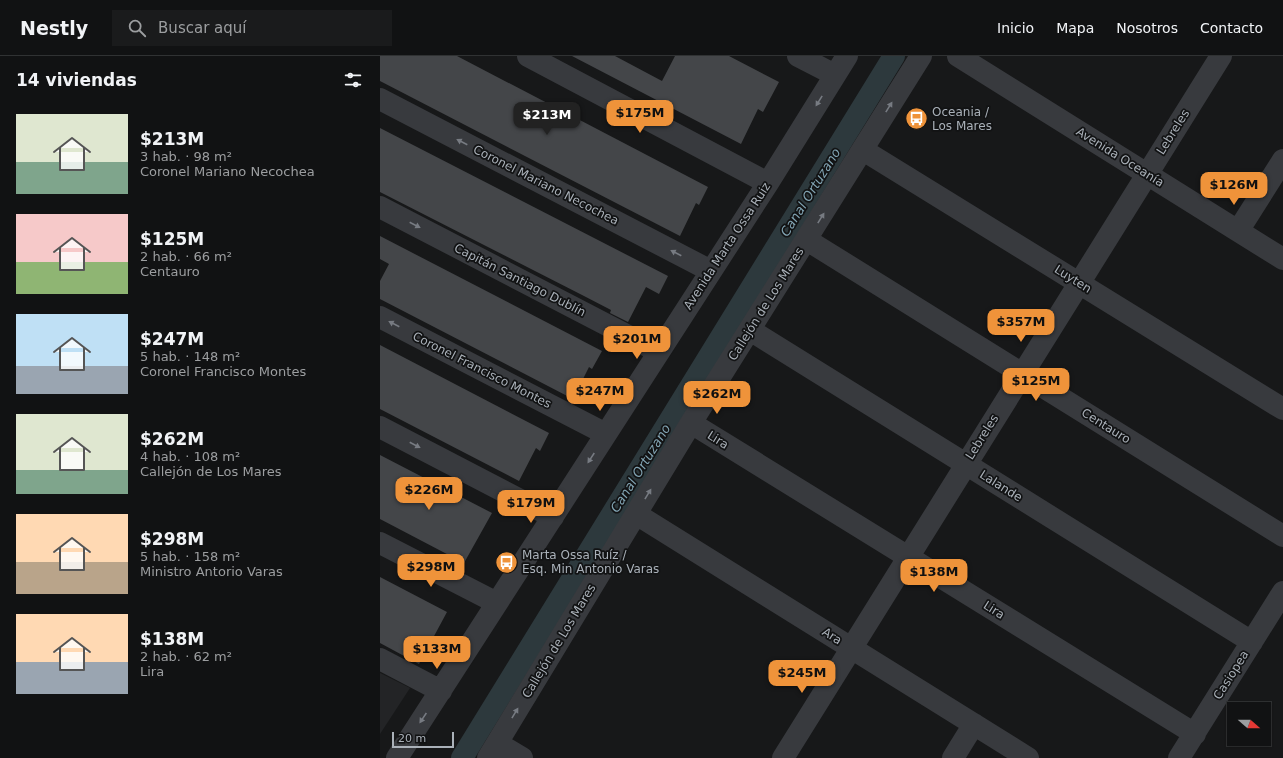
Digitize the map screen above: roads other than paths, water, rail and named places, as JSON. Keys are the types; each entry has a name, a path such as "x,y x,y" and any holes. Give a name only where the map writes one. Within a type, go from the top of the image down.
{"street":[{"path":"528,56 768,183"},
{"path":"798,56 835,75"},
{"name":"Avenida Marta Ossa Ruiz","path":"397,758 768,183 846,56"},
{"name":"Callejón de Los Mares","path":"492,750 692,423 921,56"},
{"name":"Avenida Oceanía","path":"958,56 1283,259"},
{"name":"Lebreles","path":"783,758 850,647 1221,56"},
{"name":"Coronel Mariano Necochea","path":"380,99 711,271"},
{"name":"Luyten","path":"863,150 1283,409"},
{"path":"1238,231 1283,160"},
{"name":"Capitán Santiago Dublín","path":"380,207 659,352"},
{"name":"Centauro","path":"807,240 1283,536"},
{"name":"Coronel Francisco Montes","path":"380,317 606,434"},
{"name":"Lalande","path":"750,330 1252,642"},
{"name":"Lira","path":"692,423 1194,734"},
{"path":"380,427 553,517"},
{"name":"Ara","path":"636,514 1028,758"},
{"path":"380,542 497,603"},
{"name":"Casiopea","path":"1179,758 1283,592"},
{"path":"380,659 441,691"},
{"path":"953,758 974,724"},
{"path":"492,750 522,758"}],"waterway":[{"name":"Canal Ortuzano","path":"462,758 894,56"}],"place":[{"name":"Oceania / Los Mares","path":"917,119"},
{"name":"Marta Ossa Ruíz / Esq. Min Antonio Varas","path":"506,562"}]}
